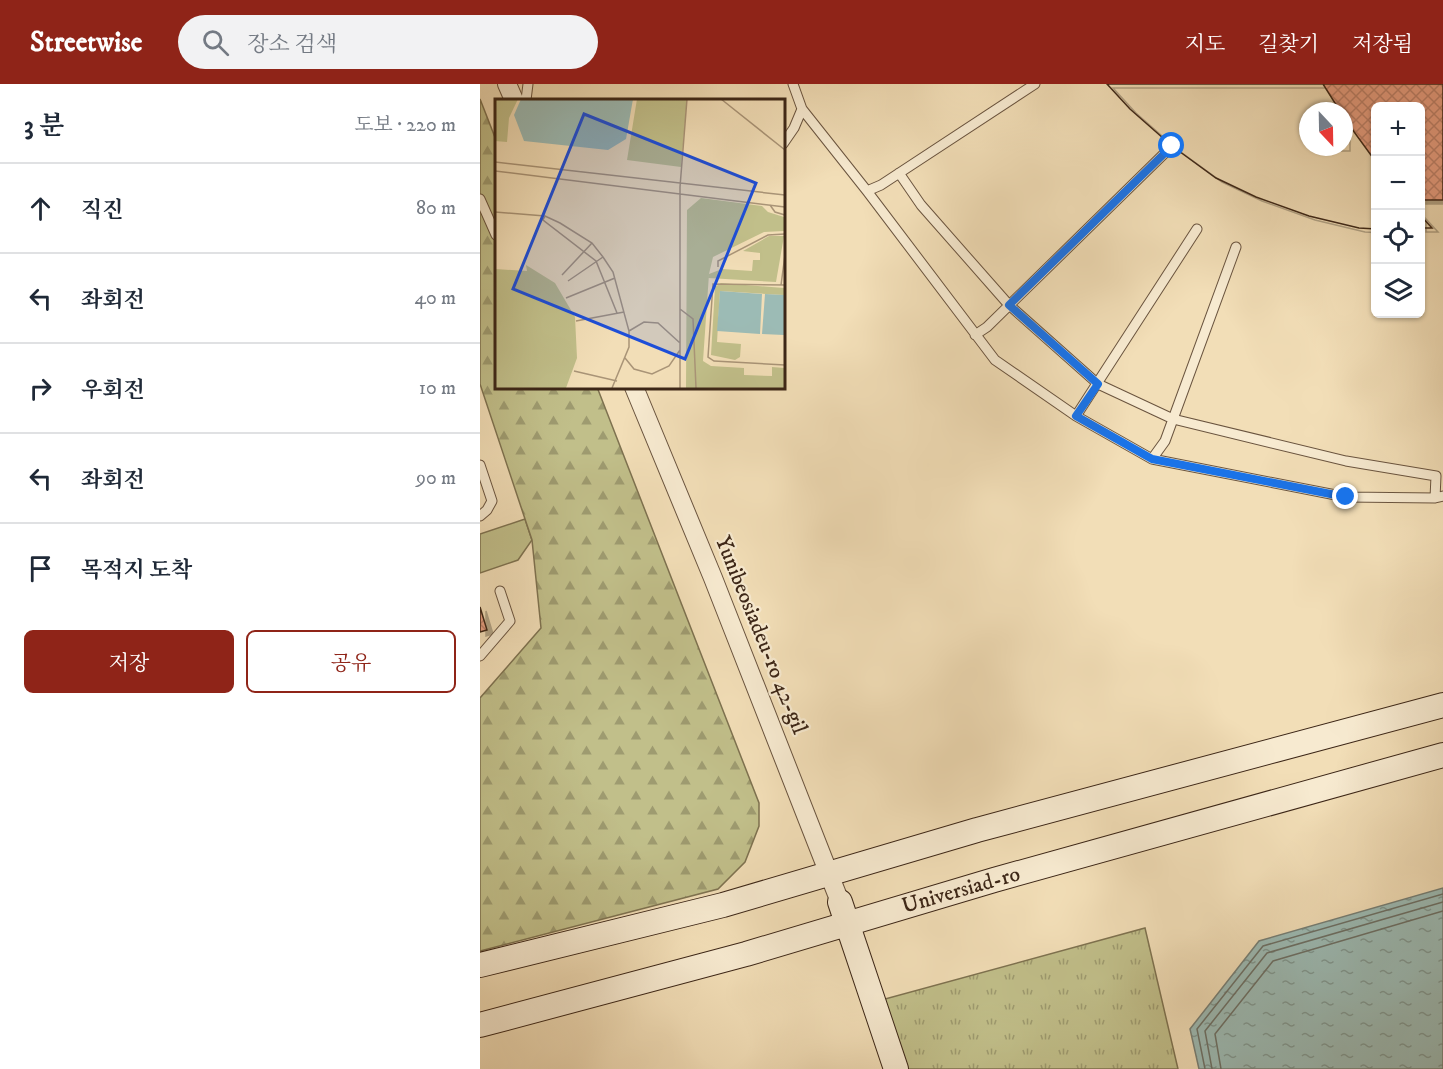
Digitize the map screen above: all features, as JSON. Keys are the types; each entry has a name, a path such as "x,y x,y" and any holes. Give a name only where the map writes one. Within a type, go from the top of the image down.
{"main road":[{"path":"480,965 723,904 977,830 1443,705"},
{"name":"Universiad-ro","path":"480,1025 746,954 843,913 1443,755"},
{"path":"843,913 896,1069"}],"street":[{"path":"507,84 514,99"},
{"name":"Yunibeosiadeu-ro 42-gil","path":"634,388 713,578 843,913"}],"lane":[{"path":"526,99 528,84"},
{"path":"793,84 802,109 995,360 1076,416 1152,459 1346,497 1439,497 1436,476 1346,461 1173,419 1098,384 1009,305 921,205 899,172"},
{"path":"867,191 1035,84"},
{"path":"784,143 794,128 802,109"},
{"path":"975,335 987,327 1172,146"},
{"path":"480,199 495,233"},
{"path":"1076,416 1197,229"},
{"path":"1152,459 1165,441 1236,247"},
{"path":"480,465 492,501 480,516"},
{"path":"480,656 510,621 500,591"}],"green space":[{"path":"480,99 495,137 495,388 597,388 759,803 759,826 745,862 718,889 480,951 480,698 541,628 532,540 480,384"},
{"path":"525,519 532,540 518,560 480,573 480,534"},
{"path":"1145,928 1178,1069 896,1069 874,1002"}],"water":[{"path":"1443,888 1443,1069 1199,1069 1190,1029 1259,941"}],"building":[{"path":"1107,84 1443,84 1443,200 1425,200 1425,102 1371,102 1371,229 1309,216 1256,197 1216,178 1172,146 1130,109"},
{"path":"1107,84 1323,84 1334,102 1299,102 1299,156 1353,156 1353,130 1371,155 1371,229 1309,216 1256,197 1216,178 1172,146 1130,109"},
{"path":"1425,220 1432,228 1425,228"},
{"path":"1425,220 1432,228 1425,228"},
{"path":"480,607 487,630 480,632"}],"route":[{"path":"1172,146 1009,305 1098,384 1076,416 1152,459 1346,497"}]}
